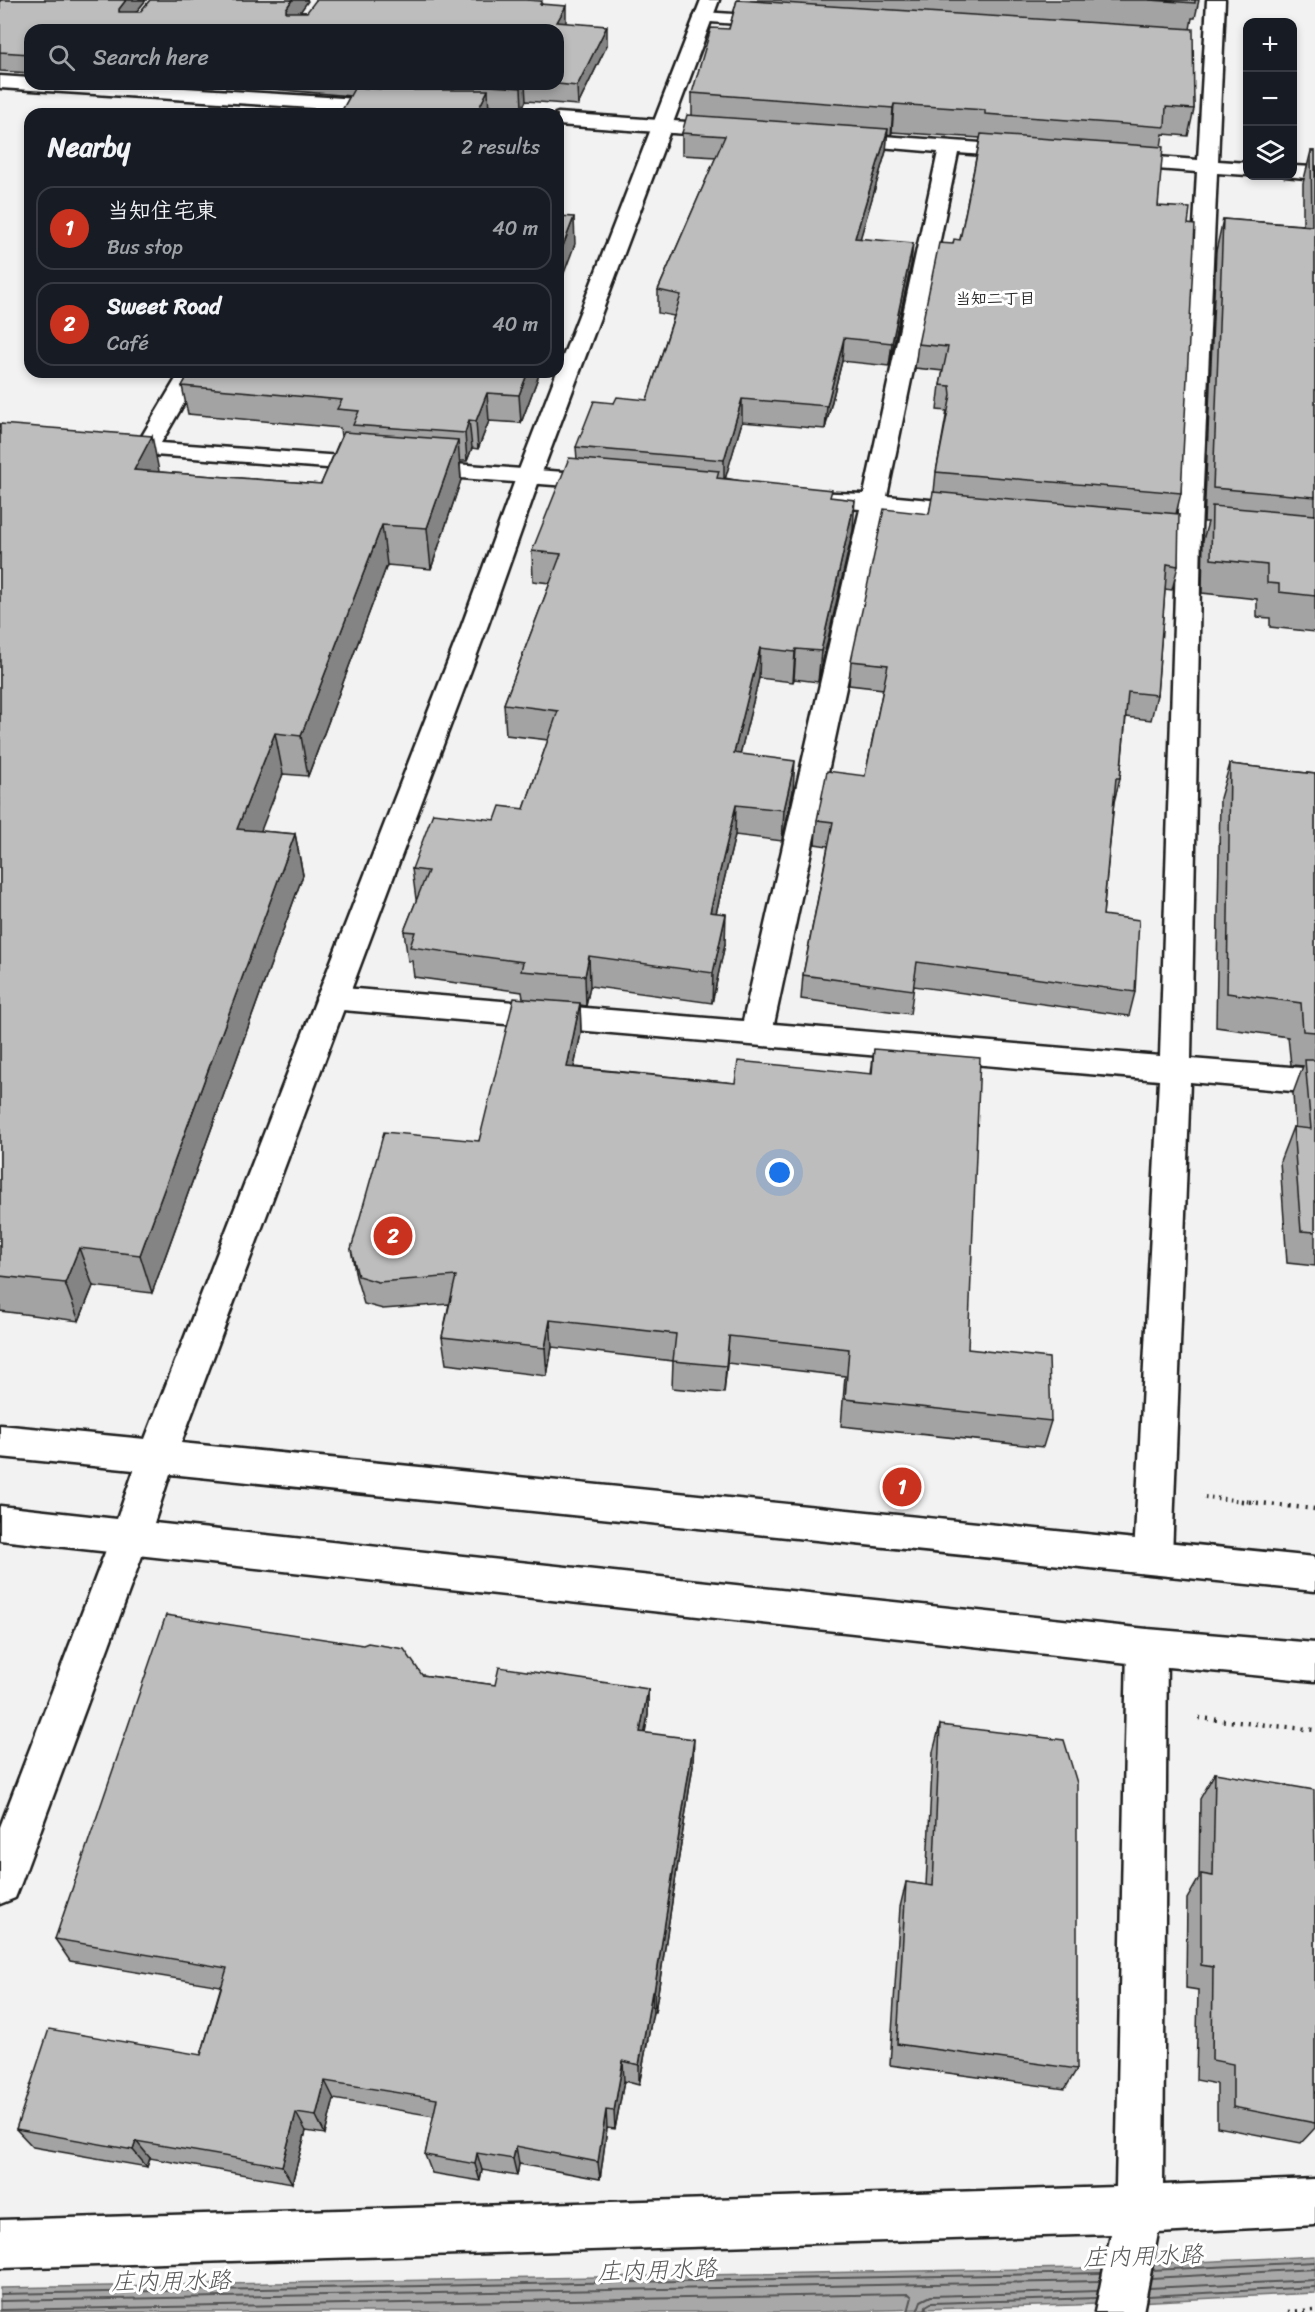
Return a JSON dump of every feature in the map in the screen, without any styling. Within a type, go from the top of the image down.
[{"type":"street","points":[[1153,1556],[1175,1069],[1188,531],[1207,166],[1202,48],[1216,0]]},
{"type":"street","points":[[0,1883],[130,1537],[157,1457],[475,626],[529,475],[707,9],[798,23]]},
{"type":"street","points":[[0,82],[24,84]]},
{"type":"street","points":[[221,90],[254,91],[338,108]]},
{"type":"street","points":[[564,119],[753,132]]},
{"type":"street","points":[[822,137],[1043,154]]},
{"type":"street","points":[[756,1034],[874,502],[949,147]]},
{"type":"street","points":[[1101,158],[1243,169]]},
{"type":"street","points":[[1297,172],[1315,173]]},
{"type":"street","points":[[146,449],[187,378]]},
{"type":"street","points":[[82,444],[529,475],[633,485]]},
{"type":"street","points":[[783,498],[874,502],[991,512]]},
{"type":"street","points":[[331,998],[1315,1081]]},
{"type":"street","points":[[0,1441],[1315,1574]]},
{"type":"street","points":[[0,1523],[1147,1647],[1315,1662]]},
{"type":"street","points":[[1119,2312],[1135,2232],[1147,1647]]},
{"type":"street","points":[[0,2244],[1135,2232],[1315,2202]]},
{"type":"path","points":[[1155,1491],[1315,1509]]},
{"type":"path","points":[[1147,1713],[1315,1730]]},
{"type":"path","points":[[1288,2312],[1315,2310]]},
{"type":"water","points":[[1315,2256],[1315,2293],[1076,2305],[813,2312],[0,2312],[0,2288],[1080,2268]]},
{"type":"building","points":[[0,0],[126,0],[119,12],[140,12],[150,0],[292,0],[286,12],[307,12],[316,0],[525,0],[566,6],[557,22],[607,26],[577,86],[564,85],[564,24],[24,24],[24,54],[0,52]]},
{"type":"building","points":[[737,0],[1193,29],[1194,109],[1166,107],[1165,127],[985,114],[985,110],[894,104],[893,108],[692,93],[711,28],[729,29]]},
{"type":"building","points":[[1149,0],[1195,0],[1195,3]]},
{"type":"building","points":[[353,90],[488,90],[479,108],[343,108]]},
{"type":"building","points":[[687,115],[888,129],[855,238],[913,243],[892,343],[844,338],[827,406],[742,399],[724,460],[576,447],[594,401],[614,403],[617,397],[647,400],[681,295],[658,290],[725,136],[682,133]]},
{"type":"building","points":[[981,134],[1163,147],[1158,206],[1190,208],[1188,224],[1195,225],[1181,493],[936,472],[951,395],[950,386],[940,385],[948,347],[918,344],[939,243],[953,244],[954,239],[960,240]]},
{"type":"building","points":[[1311,151],[1315,151],[1315,497],[1213,488],[1223,219],[1312,226]]},
{"type":"building","points":[[564,216],[574,217],[564,243]]},
{"type":"building","points":[[187,378],[526,378],[519,395],[487,393],[476,421],[469,420],[465,433],[353,425],[359,411],[337,409],[342,400],[182,386]]},
{"type":"building","points":[[0,424],[152,436],[134,470],[321,484],[344,432],[458,440],[427,528],[382,525],[301,736],[275,733],[237,829],[295,834],[140,1255],[79,1248],[65,1283],[0,1276]]},
{"type":"building","points":[[569,458],[719,471],[717,478],[832,490],[830,497],[855,500],[821,651],[796,649],[795,652],[760,648],[734,753],[795,761],[784,810],[736,805],[710,912],[726,914],[713,973],[589,956],[585,976],[521,971],[523,962],[410,947],[415,932],[404,931],[428,871],[412,869],[433,813],[495,820],[500,806],[524,809],[558,711],[504,704],[561,554],[532,551]]},
{"type":"building","points":[[933,492],[1179,514],[1178,566],[1167,564],[1157,695],[1128,692],[1120,778],[1116,778],[1103,915],[1139,920],[1135,992],[917,962],[913,990],[803,975],[833,822],[817,820],[827,771],[865,776],[888,665],[851,661],[884,509],[929,514]]},
{"type":"building","points":[[1212,506],[1315,515],[1315,596],[1279,592],[1279,584],[1267,583],[1267,565],[1211,559]]},
{"type":"building","points":[[1230,764],[1315,774],[1315,1032],[1303,1031],[1301,1003],[1227,993]]},
{"type":"building","points":[[514,998],[580,1003],[567,1067],[735,1083],[738,1061],[872,1074],[874,1049],[980,1058],[968,1349],[1049,1358],[1051,1421],[845,1399],[849,1349],[729,1336],[726,1366],[673,1361],[676,1334],[550,1320],[545,1348],[442,1337],[456,1276],[378,1282],[358,1276],[351,1249],[384,1132],[479,1141]]},
{"type":"building","points":[[1305,1060],[1315,1060],[1315,1232],[1301,1231],[1293,1127],[1311,1129]]},
{"type":"building","points":[[166,1615],[363,1645],[368,1643],[404,1649],[422,1675],[495,1685],[499,1667],[648,1689],[640,1732],[694,1739],[654,1992],[652,1992],[639,2065],[623,2061],[614,2111],[606,2110],[598,2162],[516,2146],[513,2159],[477,2153],[475,2164],[425,2155],[437,2099],[325,2081],[316,2116],[296,2113],[282,2166],[136,2141],[133,2150],[16,2129],[49,2029],[201,2055],[227,1968],[55,1939]]},
{"type":"building","points":[[940,1725],[1064,1740],[1077,1783],[1077,2069],[897,2044],[906,1882],[933,1886]]},
{"type":"building","points":[[1215,1773],[1314,1790],[1315,2123],[1233,2107],[1233,2064],[1212,2060],[1213,1967],[1201,1965],[1201,1874],[1213,1876]]},
{"type":"place","name":"Sweet Road","points":[[393,1236]]},
{"type":"place","name":"当知住宅東","points":[[902,1487]]},
{"type":"district","name":"当知二丁目","points":[[995,298]]},
{"type":"water label","name":"庄内用水路","points":[[1143,2256]]},
{"type":"water label","name":"庄内用水路","points":[[657,2270]]},
{"type":"water label","name":"庄内用水路","points":[[171,2281]]}]
